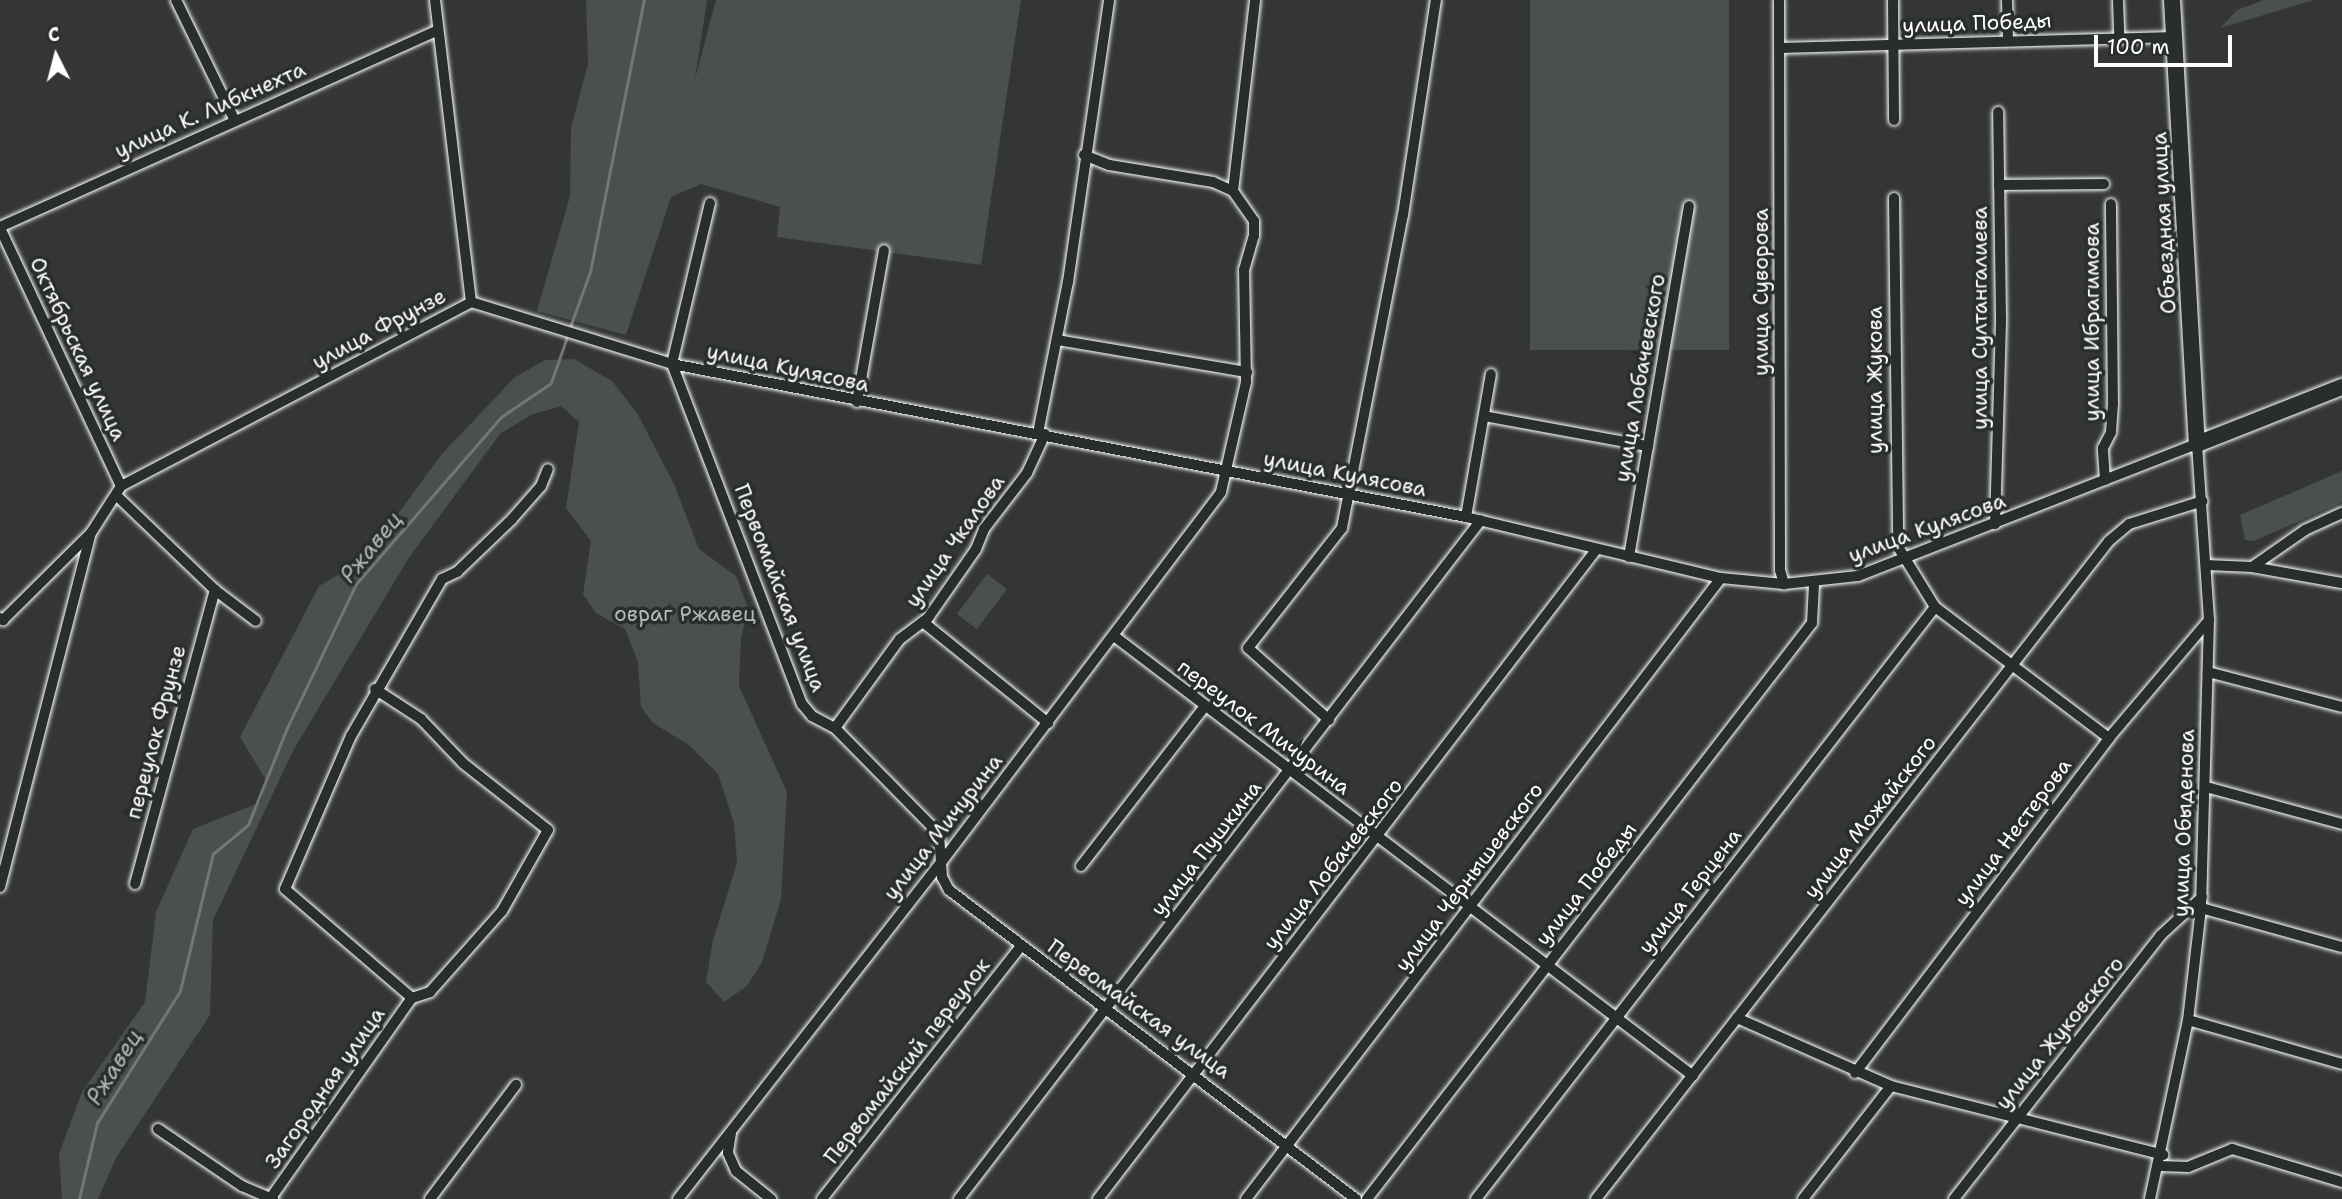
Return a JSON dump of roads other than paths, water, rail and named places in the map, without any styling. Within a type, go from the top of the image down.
[{"type":"street","points":[[176,0],[234,119]]},
{"type":"street","name":"улица Фрунзе","points":[[1,619],[91,533],[119,491],[471,302],[435,0]]},
{"type":"street","name":"улица Чкалова","points":[[835,728],[900,639],[923,622],[976,549],[984,529],[1027,473],[1041,433],[1109,0]]},
{"type":"street","points":[[1084,155],[1150,173],[1213,181],[1233,191],[1255,0]]},
{"type":"street","points":[[1329,720],[1248,648],[1342,528],[1351,494],[1403,215],[1436,0]]},
{"type":"street","name":"улица Суворова","points":[[1779,0],[1780,570],[1784,584]]},
{"type":"street","points":[[1893,0],[1894,120]]},
{"type":"street","points":[[2007,0],[2008,41]]},
{"type":"street","points":[[2118,0],[2119,37]]},
{"type":"street","name":"Объездная улица","points":[[2172,0],[2197,444]]},
{"type":"street","name":"улица К. Либкнехта","points":[[0,228],[234,119],[437,31]]},
{"type":"street","name":"улица Победы","points":[[1780,48],[2175,37]]},
{"type":"street","name":"улица Султангалиева","points":[[1995,524],[2000,383],[1998,112]]},
{"type":"street","points":[[1999,185],[2104,184]]},
{"type":"street","name":"улица Мичурина","points":[[678,1199],[943,860],[1221,492],[1247,372],[1244,270],[1254,221],[1233,191]]},
{"type":"street","name":"улица Жукова","points":[[1894,198],[1895,535],[1935,607]]},
{"type":"street","points":[[672,364],[710,203]]},
{"type":"street","name":"улица Ибрагимова","points":[[2105,481],[2103,448],[2111,432],[2113,404],[2111,204]]},
{"type":"street","name":"улица Лобачевского","points":[[1629,557],[1689,206]]},
{"type":"street","name":"Октябрьская улица","points":[[0,228],[119,491]]},
{"type":"street","points":[[857,402],[884,250]]},
{"type":"street","name":"улица Кулясова","points":[[471,302],[672,364],[857,402],[1041,433],[1227,472],[1481,520],[1596,550],[1721,578],[1784,584],[1814,584],[1858,576],[2197,444]]},
{"type":"street","points":[[1057,340],[1247,372]]},
{"type":"street","name":"Первомайская улица","points":[[672,364],[802,704],[812,716],[835,728],[939,834],[943,860],[942,877],[949,890],[1195,1073],[1356,1199]]},
{"type":"street","points":[[1466,517],[1491,374]]},
{"type":"street","points":[[2197,444],[2342,387]]},
{"type":"street","points":[[1484,416],[1648,446]]},
{"type":"street","name":"улица Обыденова","points":[[2150,1199],[2161,1161],[2188,1020],[2202,903],[2209,620],[2203,501],[2197,444]]},
{"type":"street","points":[[375,689],[442,579],[464,566],[512,519],[541,486],[548,469]]},
{"type":"street","points":[[119,491],[215,590],[256,621]]},
{"type":"street","name":"улица Можайского","points":[[1596,1199],[2109,541],[2129,524],[2203,501]]},
{"type":"street","points":[[2252,567],[2305,530],[2342,513]]},
{"type":"street","name":"улица Пушкина","points":[[959,1199],[1481,520]]},
{"type":"street","name":"улица Фрунзе","points":[[0,887],[91,533]]},
{"type":"street","name":"улица Лобачевского","points":[[1098,1199],[1378,838],[1596,550]]},
{"type":"street","points":[[2206,565],[2252,567],[2342,583]]},
{"type":"street","name":"улица Чернышевского","points":[[1246,1199],[1721,578]]},
{"type":"street","name":"улица Победы","points":[[1367,1199],[1812,623],[1814,584]]},
{"type":"street","name":"переулок Фрунзе","points":[[135,884],[215,590]]},
{"type":"street","points":[[1935,607],[2109,738]]},
{"type":"street","name":"улица Герцена","points":[[1476,1199],[1935,607]]},
{"type":"street","name":"улица Нестерова","points":[[1855,1073],[2109,738],[2209,620]]},
{"type":"street","points":[[923,622],[1048,723]]},
{"type":"street","name":"переулок Мичурина","points":[[1114,636],[1546,967],[1693,1076]]},
{"type":"street","points":[[2208,672],[2342,707]]},
{"type":"street","name":"Загородная улица","points":[[271,1198],[412,998],[430,992],[502,911],[548,830],[463,763],[421,719],[375,689],[285,889],[412,998]]},
{"type":"street","points":[[1081,866],[1205,706]]},
{"type":"street","points":[[2206,787],[2342,824]]},
{"type":"street","points":[[2202,903],[2342,947]]},
{"type":"street","name":"улица Жуковского","points":[[1954,1199],[2161,935],[2202,903]]},
{"type":"street","name":"Первомайский переулок","points":[[822,1199],[1021,946]]},
{"type":"street","points":[[1737,1018],[1855,1073],[1891,1086],[2161,1161],[2188,1167],[2232,1149],[2342,1182]]},
{"type":"street","points":[[2188,1020],[2342,1064]]},
{"type":"street","points":[[430,1199],[516,1085]]},
{"type":"street","points":[[1803,1199],[1891,1086]]},
{"type":"street","points":[[158,1129],[242,1186],[271,1198]]},
{"type":"street","points":[[732,1130],[731,1162],[771,1199]]},
{"type":"waterway","name":"Ржавец","points":[[569,330],[590,272],[644,0]]},
{"type":"waterway","name":"Ржавец","points":[[79,1199],[97,1123],[180,991],[213,854],[248,825],[287,728],[356,584],[501,417],[551,383],[567,337]]},
{"type":"park label","name":"овраг Ржавец","points":[[685,614]]}]
